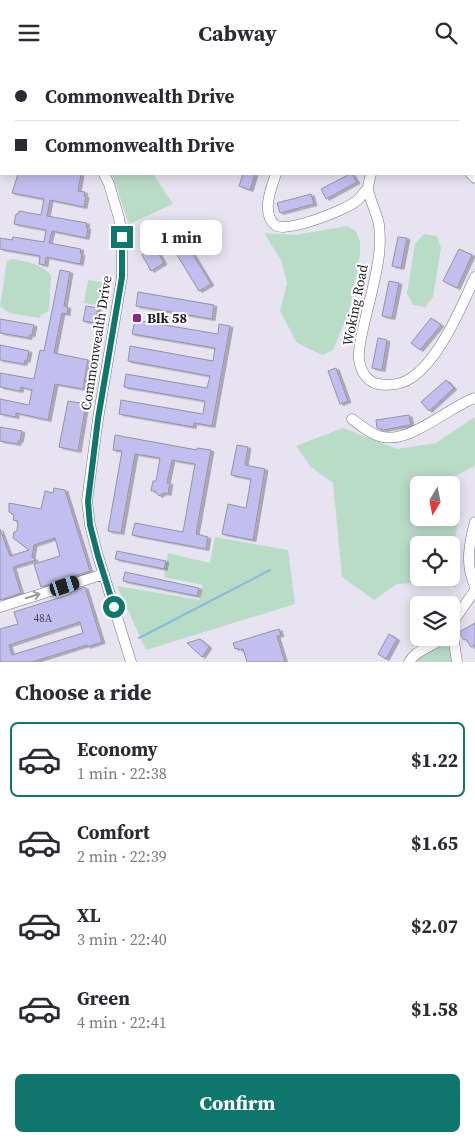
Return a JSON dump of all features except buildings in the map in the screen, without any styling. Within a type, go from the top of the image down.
[{"type":"street","name":"Commonwealth Drive","points":[[104,175],[116,210],[122,237],[122,277],[98,419],[88,501],[90,525],[131,662]]},
{"type":"street","points":[[276,175],[268,202],[268,213],[274,225],[285,228],[301,224],[354,203],[368,188],[371,175]]},
{"type":"street","points":[[368,188],[375,208]]},
{"type":"street","points":[[354,203],[375,208]]},
{"type":"street","name":"Woking Road","points":[[375,208],[379,227],[379,254],[359,359],[362,372],[367,379],[374,383],[398,384],[411,378],[424,366],[472,290],[475,277]]},
{"type":"street","points":[[352,419],[377,436],[391,439],[416,430],[475,399]]},
{"type":"street","points":[[475,522],[468,565],[475,586]]},
{"type":"street","points":[[0,607],[104,574]]},
{"type":"street","points":[[460,612],[475,591]]},
{"type":"street","points":[[409,662],[415,654],[432,646]]},
{"type":"street","points":[[455,646],[457,662]]},
{"type":"green space","points":[[112,175],[154,175],[173,204],[129,224]]},
{"type":"green space","points":[[346,226],[356,231],[360,242],[360,255],[349,311],[333,350],[322,355],[297,343],[280,311],[287,283],[281,260],[264,233],[296,235]]},
{"type":"green space","points":[[424,234],[437,236],[441,248],[433,297],[425,307],[413,305],[407,293],[415,244]]},
{"type":"green space","points":[[13,259],[39,266],[51,275],[49,311],[39,318],[9,313],[0,306],[7,261]]},
{"type":"green space","points":[[88,280],[105,283],[101,306],[84,303]]},
{"type":"green space","points":[[475,417],[475,464],[473,467],[455,476],[410,476],[410,526],[458,526],[456,536],[410,536],[410,583],[397,584],[374,600],[342,577],[333,483],[311,467],[296,446],[343,428],[397,449],[436,443]]},
{"type":"green space","points":[[215,537],[288,550],[295,604],[146,650],[117,586],[200,600],[203,585],[164,577],[168,553],[210,563]]},
{"type":"green space","points":[[451,646],[452,662],[409,662],[419,656],[438,647]]},
{"type":"waterway","points":[[139,638],[270,570]]},
{"type":"place","name":"Blk 58","points":[[137,318]]},
{"type":"route","points":[[114,607],[90,525],[88,501],[98,419],[122,277],[122,237]]}]
